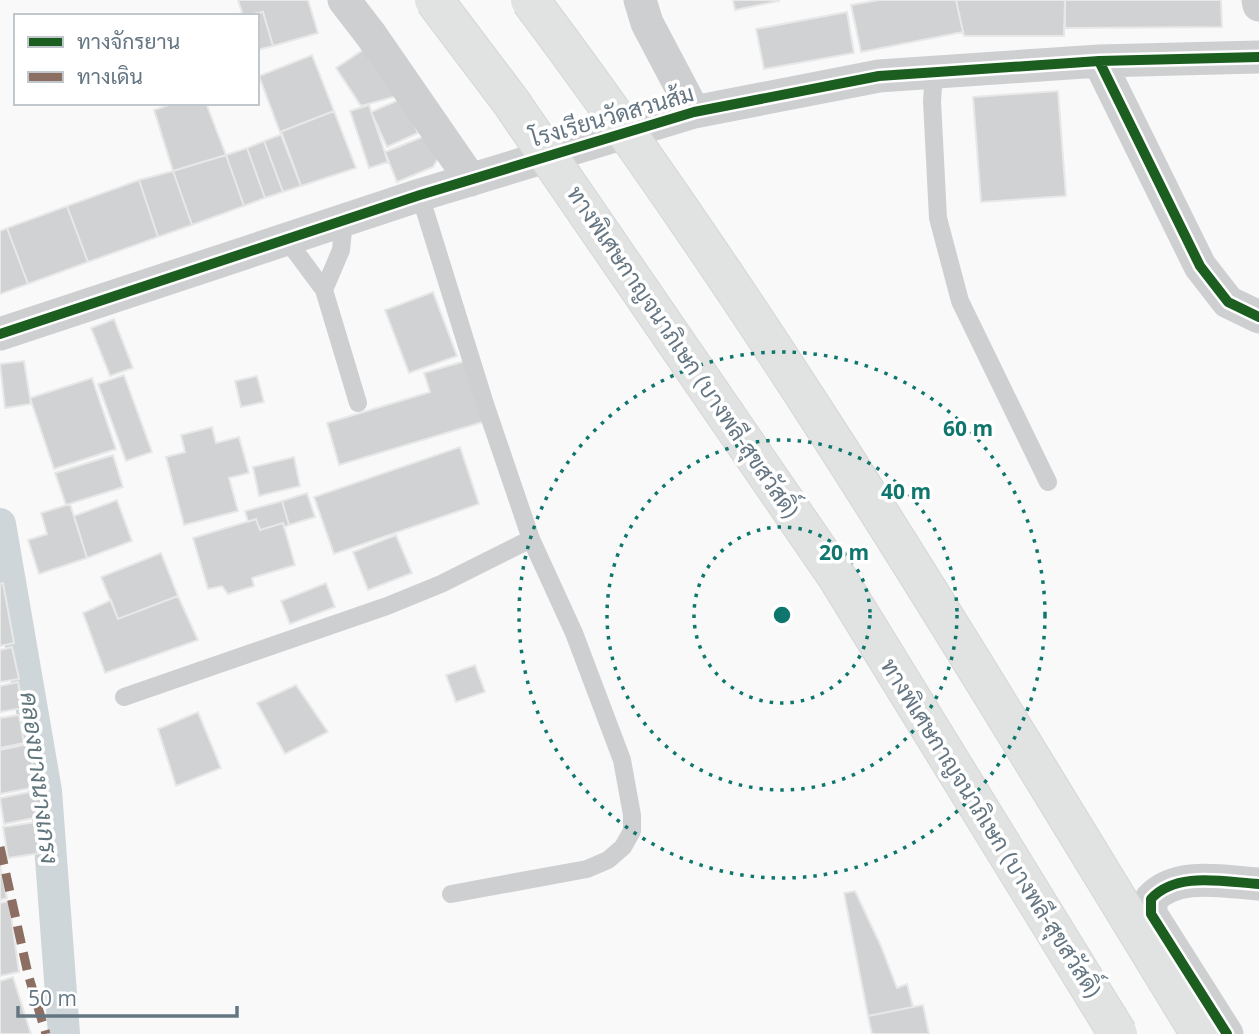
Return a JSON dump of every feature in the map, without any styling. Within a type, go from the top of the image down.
[{"type":"highway","name":"ทางพิเศษกาญจนาภิเษก (บางพลี-สุขสวัสดิ์)","points":[[434,0],[511,102],[837,577],[1118,1034]]},
{"type":"highway","points":[[530,0],[577,62],[733,285],[896,540],[1200,1034]]},
{"type":"street","points":[[344,0],[471,180]]},
{"type":"street","points":[[640,0],[647,23],[694,112]]},
{"type":"street","points":[[1258,0],[1259,5]]},
{"type":"street","name":"โรงเรียนวัดสวนส้ม","points":[[0,334],[420,195],[694,112],[879,76],[1099,61],[1259,57]]},
{"type":"street","points":[[1099,61],[1200,266],[1228,302],[1259,317]]},
{"type":"street","points":[[1227,1034],[1151,914],[1151,900],[1158,891],[1171,884],[1199,880],[1259,884]]},
{"type":"lane","points":[[934,72],[932,101],[938,218],[960,301],[1048,482]]},
{"type":"lane","points":[[420,195],[485,404],[531,539],[574,633],[622,760],[632,815],[632,831],[623,847],[608,860],[587,869],[451,894]]},
{"type":"lane","points":[[324,290],[341,250],[344,220]]},
{"type":"lane","points":[[287,240],[324,290],[358,403]]},
{"type":"lane","points":[[124,697],[387,606],[441,584],[531,539]]},
{"type":"building","points":[[238,0],[308,0],[318,33],[273,46],[263,12],[242,14]]},
{"type":"building","points":[[733,0],[779,0],[779,1],[735,10]]},
{"type":"building","points":[[879,0],[956,0],[963,32],[861,52],[851,5]]},
{"type":"building","points":[[956,0],[1065,0],[1064,36],[964,36]]},
{"type":"building","points":[[1065,0],[1221,0],[1222,27],[1065,28]]},
{"type":"building","points":[[263,12],[273,46],[259,50],[259,14],[256,14]]},
{"type":"building","points":[[847,12],[854,53],[764,69],[756,29]]},
{"type":"building","points":[[366,48],[397,96],[361,106],[336,68]]},
{"type":"building","points":[[312,55],[334,111],[280,132],[259,76]]},
{"type":"building","points":[[1058,91],[1066,196],[981,202],[973,97]]},
{"type":"building","points":[[403,98],[418,133],[387,147],[371,112]]},
{"type":"building","points":[[168,105],[207,105],[226,155],[173,171],[154,110]]},
{"type":"building","points":[[369,105],[388,162],[369,168],[350,111]]},
{"type":"building","points":[[334,111],[356,168],[301,186],[280,132]]},
{"type":"building","points":[[432,133],[441,154],[433,167],[397,182],[385,152]]},
{"type":"building","points":[[282,134],[301,186],[283,192],[264,141]]},
{"type":"building","points":[[264,141],[283,192],[265,198],[247,148]]},
{"type":"building","points":[[247,148],[265,198],[244,206],[226,155]]},
{"type":"building","points":[[226,155],[244,206],[192,225],[173,171]]},
{"type":"building","points":[[173,171],[192,225],[158,237],[139,180]]},
{"type":"building","points":[[139,180],[158,237],[88,262],[67,206]]},
{"type":"building","points":[[67,206],[88,262],[28,284],[7,228]]},
{"type":"building","points":[[7,228],[28,284],[0,294],[0,231]]},
{"type":"building","points":[[433,292],[457,356],[409,373],[385,310]]},
{"type":"building","points":[[114,319],[133,368],[110,376],[91,328]]},
{"type":"building","points":[[24,361],[31,404],[5,408],[0,364]]},
{"type":"building","points":[[465,361],[483,422],[339,465],[327,423],[430,392],[424,373]]},
{"type":"building","points":[[124,375],[152,452],[126,461],[98,384]]},
{"type":"building","points":[[257,376],[264,402],[241,407],[235,381]]},
{"type":"building","points":[[92,378],[116,449],[54,469],[30,398]]},
{"type":"building","points":[[212,427],[216,443],[239,437],[249,473],[229,478],[238,511],[184,525],[166,457],[185,452],[181,435]]},
{"type":"building","points":[[460,447],[479,504],[334,554],[314,497]]},
{"type":"building","points":[[113,455],[123,487],[66,505],[55,473]]},
{"type":"building","points":[[294,457],[300,486],[259,496],[253,467]]},
{"type":"building","points":[[307,493],[315,517],[289,525],[282,501]]},
{"type":"building","points":[[117,500],[132,541],[87,558],[74,516]]},
{"type":"building","points":[[282,501],[289,525],[284,527],[283,523],[260,530],[256,519],[248,522],[245,511]]},
{"type":"building","points":[[70,504],[87,558],[39,574],[28,540],[47,534],[41,513]]},
{"type":"building","points":[[256,519],[260,530],[283,523],[295,565],[252,578],[254,586],[228,594],[222,586],[208,589],[193,538]]},
{"type":"building","points":[[396,535],[412,573],[368,590],[353,552]]},
{"type":"building","points":[[161,553],[178,596],[118,619],[101,577]]},
{"type":"building","points":[[3,583],[14,643],[0,646],[0,584]]},
{"type":"building","points":[[326,583],[335,607],[290,624],[281,601]]},
{"type":"building","points":[[178,596],[198,640],[105,673],[83,613],[111,600],[118,619]]},
{"type":"building","points":[[12,647],[19,679],[0,682],[0,650]]},
{"type":"building","points":[[475,665],[485,692],[456,702],[446,675]]},
{"type":"building","points":[[18,682],[23,708],[0,712],[0,686]]},
{"type":"building","points":[[296,685],[328,732],[285,754],[257,703]]},
{"type":"building","points":[[198,712],[221,768],[176,786],[158,729]]},
{"type":"building","points":[[19,715],[24,743],[0,748],[0,718]]},
{"type":"building","points":[[28,744],[35,776],[29,777],[31,788],[0,794],[0,750]]},
{"type":"building","points":[[39,790],[44,816],[4,824],[0,798]]},
{"type":"building","points":[[43,821],[48,852],[8,858],[3,827]]},
{"type":"building","points":[[0,866],[7,898],[0,900]]},
{"type":"building","points":[[855,891],[897,988],[907,984],[913,1007],[868,1016],[844,893]]},
{"type":"building","points":[[9,901],[19,972],[0,976],[0,903]]},
{"type":"building","points":[[13,977],[31,1034],[0,1034],[0,981]]},
{"type":"building","points":[[923,1005],[929,1034],[872,1034],[868,1016]]},
{"type":"waterway","name":"คลองบางนางเกรง","points":[[0,524],[46,791],[64,1034]]},
{"type":"marked path","points":[[0,847],[28,974],[46,1034]]},
{"type":"cycle path","points":[[0,334],[420,195],[694,112],[879,76],[1099,61],[1259,57]]},
{"type":"cycle path","points":[[1099,61],[1200,266],[1228,302],[1259,317]]},
{"type":"cycle path","points":[[1227,1034],[1151,914],[1151,899],[1161,890],[1187,881],[1216,880],[1259,884]]}]
